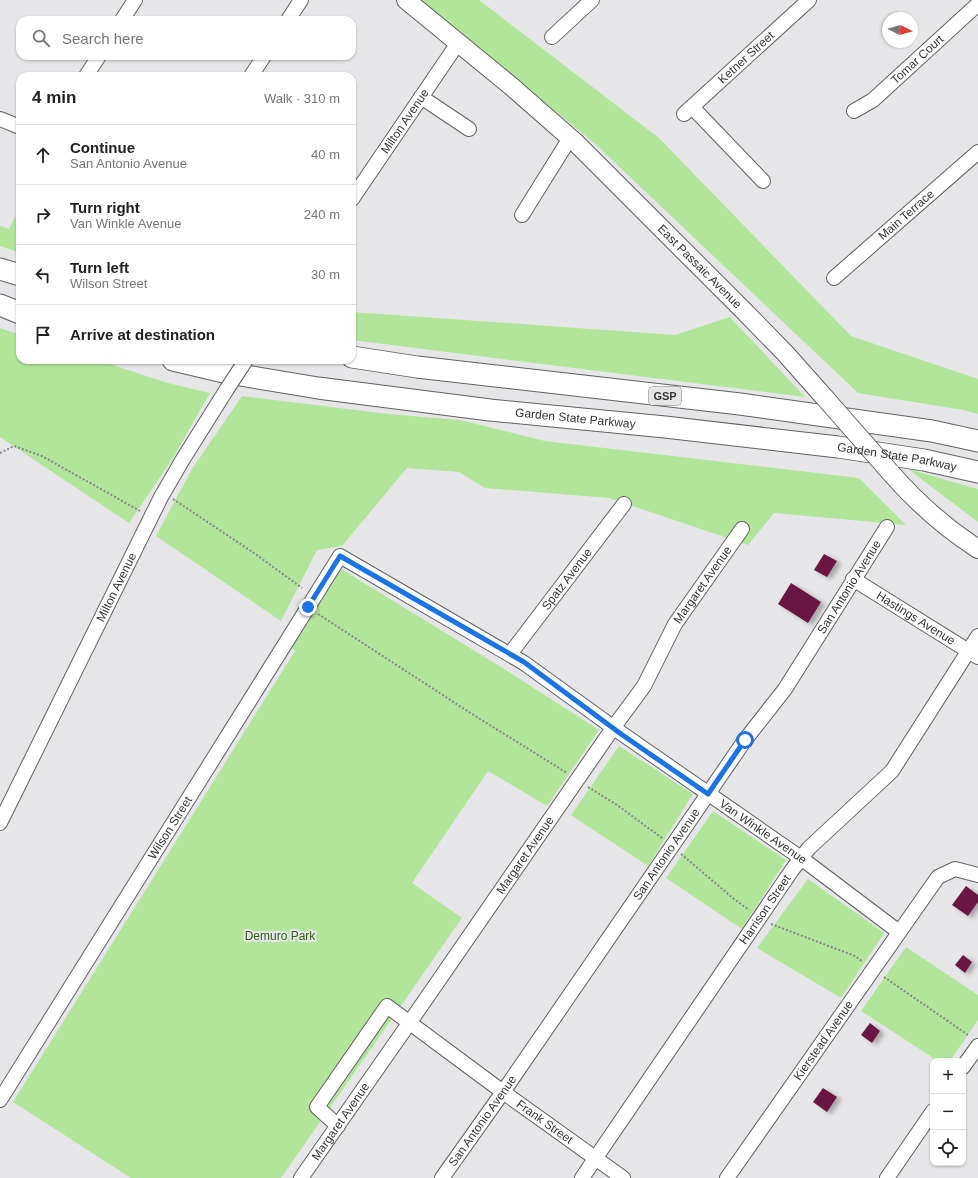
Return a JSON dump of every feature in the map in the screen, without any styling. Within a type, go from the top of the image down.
[{"type":"highway","points":[[0,269],[16,274]]},
{"type":"highway","points":[[0,305],[16,311]]},
{"type":"highway","name":"GSP","points":[[356,358],[417,368],[740,404],[932,431],[978,441]]},
{"type":"highway","name":"Garden State Parkway","points":[[190,364],[228,373],[318,388],[490,410],[665,427],[838,447],[924,460],[978,472]]},
{"type":"main road","name":"East Passaic Avenue","points":[[406,0],[511,86],[570,138],[785,352],[913,498],[937,520],[978,549]]},
{"type":"street","points":[[125,16],[135,0]]},
{"type":"street","points":[[291,16],[301,0]]},
{"type":"street","points":[[552,37],[592,0]]},
{"type":"street","name":"Ketner Street","points":[[763,181],[688,111],[809,0]]},
{"type":"street","name":"Tomar Court","points":[[854,111],[873,100],[978,4]]},
{"type":"street","name":"Milton Avenue","points":[[356,194],[458,42]]},
{"type":"street","points":[[89,72],[96,60]]},
{"type":"street","points":[[254,72],[261,60]]},
{"type":"street","points":[[421,97],[469,129]]},
{"type":"street","points":[[0,119],[16,125]]},
{"type":"street","points":[[522,215],[570,138]]},
{"type":"street","name":"Main Terrace","points":[[834,278],[978,152]]},
{"type":"street","name":"Milton Avenue","points":[[0,823],[161,497],[183,459],[243,364]]},
{"type":"street","name":"Spatz Avenue","points":[[510,654],[624,504]]},
{"type":"street","name":"San Antonio Avenue","points":[[442,1178],[503,1092],[745,740],[786,689],[887,527]]},
{"type":"street","name":"Margaret Avenue","points":[[301,1178],[613,728],[644,686],[675,624],[742,529]]},
{"type":"street","name":"Van Winkle Avenue","points":[[340,556],[524,662],[613,728],[801,858],[899,932]]},
{"type":"street","name":"Wilson Street","points":[[0,1100],[340,556]]},
{"type":"street","name":"Hastings Avenue","points":[[854,579],[973,654]]},
{"type":"street","name":"Harrison Street","points":[[582,1178],[801,858],[809,848],[892,771],[973,654],[978,636]]},
{"type":"street","name":"Kierstead Avenue","points":[[727,1178],[938,877],[955,868],[978,876]]},
{"type":"street","name":"Frank Street","points":[[338,1126],[317,1107],[387,1006],[623,1178]]},
{"type":"street","points":[[966,1063],[978,1046]]},
{"type":"street","points":[[887,1178],[930,1115]]},
{"type":"path","points":[[0,453],[14,446],[42,456],[143,513]]},
{"type":"path","points":[[172,498],[254,553],[302,588]]},
{"type":"path","points":[[308,607],[330,623],[569,775]]},
{"type":"path","points":[[586,785],[617,805],[662,839]]},
{"type":"path","points":[[680,854],[753,913]]},
{"type":"path","points":[[769,924],[855,956],[865,963]]},
{"type":"path","points":[[884,977],[968,1035]]},
{"type":"green space","points":[[420,0],[479,0],[659,138],[851,336],[978,379],[978,414],[963,410],[858,393],[593,142]]},
{"type":"green space","points":[[16,215],[16,252],[0,246],[0,226],[9,229]]},
{"type":"green space","points":[[356,312],[675,335],[730,317],[805,397],[356,341]]},
{"type":"green space","points":[[0,328],[16,334],[16,364],[109,364],[168,383],[210,393],[171,461],[129,523],[0,437]]},
{"type":"green space","points":[[242,396],[388,414],[460,420],[545,441],[859,478],[906,525],[774,513],[748,545],[609,498],[485,488],[459,472],[407,468],[342,546],[317,550],[281,621],[156,536],[192,469]]},
{"type":"green space","points":[[908,469],[978,489],[978,522]]},
{"type":"green space","name":"Demuro Park","points":[[338,567],[501,667],[599,730],[547,806],[488,771],[412,883],[462,918],[281,1178],[131,1178],[13,1102],[295,651],[289,646]]},
{"type":"green space","points":[[619,746],[693,794],[648,866],[571,815]]},
{"type":"green space","points":[[713,811],[786,860],[742,929],[666,878]]},
{"type":"green space","points":[[808,879],[884,933],[841,998],[757,948]]},
{"type":"green space","points":[[906,947],[978,995],[978,1020],[952,1058],[933,1058],[861,1011]]},
{"type":"building","points":[[824,554],[837,561],[827,577],[814,570]]},
{"type":"building","points":[[791,583],[821,602],[808,623],[778,604]]},
{"type":"building","points":[[966,886],[978,895],[978,902],[968,916],[952,905]]},
{"type":"building","points":[[963,955],[972,962],[965,973],[955,965]]},
{"type":"building","points":[[870,1023],[880,1031],[872,1043],[861,1035]]},
{"type":"building","points":[[823,1088],[837,1097],[827,1112],[813,1102]]},
{"type":"route","points":[[308,607],[340,556],[524,662],[621,734],[708,794],[745,740]]}]
